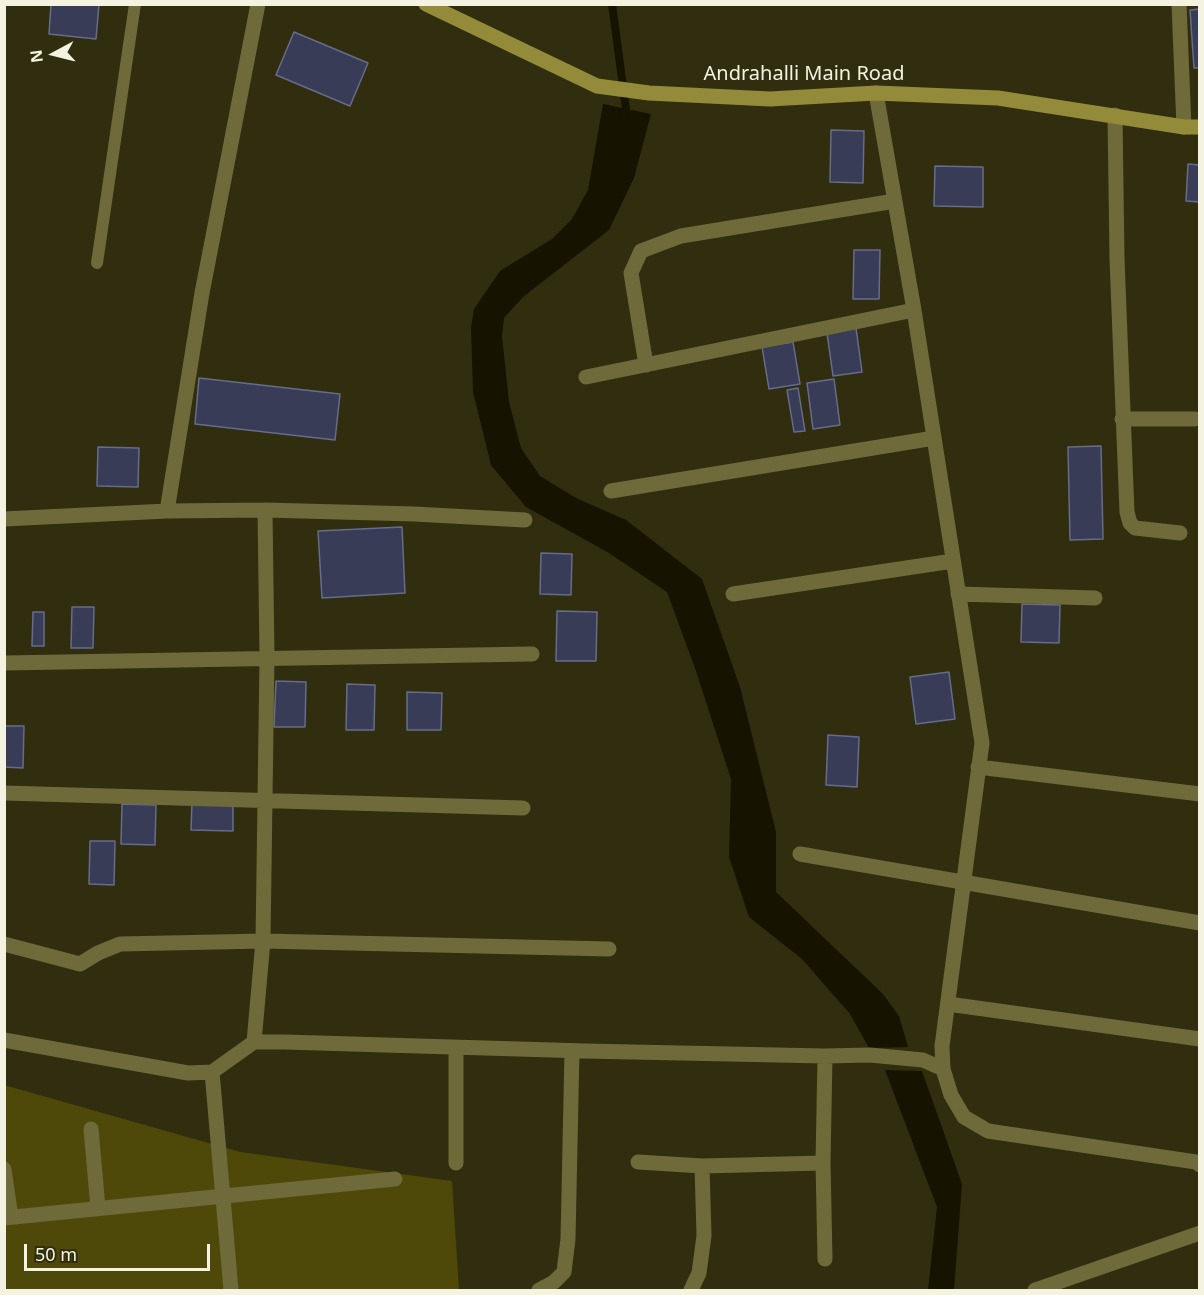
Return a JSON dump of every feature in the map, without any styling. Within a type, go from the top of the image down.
[{"type":"main road","name":"Andrahalli Main Road","points":[[426,4],[597,86],[649,93],[770,99],[876,93],[998,98],[1192,127]]},
{"type":"street","points":[[167,511],[202,293],[258,4]]},
{"type":"street","points":[[1179,4],[1192,127]]},
{"type":"street","points":[[876,93],[914,310],[981,743],[942,1046],[943,1069],[951,1095],[964,1117],[988,1131],[1196,1162],[1200,1165]]},
{"type":"street","points":[[1115,116],[1117,259],[1127,512],[1130,523],[1136,528],[1146,531],[1180,533]]},
{"type":"street","points":[[646,365],[631,273],[641,251],[681,236],[895,201]]},
{"type":"street","points":[[586,377],[914,310]]},
{"type":"street","points":[[1122,419],[1195,419]]},
{"type":"street","points":[[611,491],[934,438]]},
{"type":"street","points":[[254,1042],[263,941],[267,657],[265,510]]},
{"type":"street","points":[[4,519],[167,511],[265,510],[525,520]]},
{"type":"street","points":[[733,594],[953,561]]},
{"type":"street","points":[[958,594],[1095,598]]},
{"type":"street","points":[[4,663],[532,654]]},
{"type":"street","points":[[978,767],[1200,794]]},
{"type":"street","points":[[4,794],[523,808]]},
{"type":"street","points":[[800,854],[1200,923]]},
{"type":"street","points":[[4,944],[80,964],[120,944],[263,941],[609,949]]},
{"type":"street","points":[[948,1004],[1200,1039]]},
{"type":"street","points":[[4,1040],[188,1073],[212,1072],[254,1042],[572,1051],[870,1055],[923,1060],[943,1069]]},
{"type":"street","points":[[456,1048],[456,1163]]},
{"type":"street","points":[[538,1290],[554,1282],[564,1272],[568,1239],[572,1051]]},
{"type":"street","points":[[825,1056],[823,1162],[825,1259]]},
{"type":"street","points":[[212,1072],[221,1196],[231,1290]]},
{"type":"street","points":[[91,1129],[98,1208]]},
{"type":"street","points":[[638,1162],[702,1166],[823,1162]]},
{"type":"street","points":[[691,1290],[699,1273],[704,1236],[702,1166]]},
{"type":"street","points":[[4,1169],[8,1217],[395,1179]]},
{"type":"street","points":[[1035,1290],[1200,1233]]},
{"type":"lane","points":[[97,263],[135,4]]},
{"type":"shaded area","points":[[603,104],[651,114],[634,178],[609,230],[523,297],[504,318],[502,336],[509,402],[521,448],[540,476],[576,498],[626,520],[702,579],[740,687],[776,832],[776,892],[883,994],[899,1016],[908,1047],[869,1048],[850,1014],[802,959],[749,917],[729,857],[731,779],[696,671],[667,592],[609,553],[526,507],[491,465],[473,392],[471,328],[474,309],[500,271],[552,239],[572,219],[588,190]]},
{"type":"shaded area","points":[[885,1070],[922,1071],[962,1184],[954,1290],[928,1290],[937,1207]]},
{"type":"shaded area","points":[[4,1085],[240,1152],[452,1181],[459,1290],[5,1290]]},
{"type":"building","points":[[51,4],[99,4],[96,39],[49,34]]},
{"type":"building","points":[[1200,9],[1200,68],[1194,68],[1190,10]]},
{"type":"building","points":[[294,32],[368,63],[350,106],[276,75]]},
{"type":"building","points":[[831,130],[864,131],[863,183],[830,182]]},
{"type":"building","points":[[1188,164],[1200,165],[1200,202],[1186,201]]},
{"type":"building","points":[[935,166],[983,167],[983,207],[934,206]]},
{"type":"building","points":[[854,250],[880,250],[879,299],[853,299]]},
{"type":"building","points":[[856,328],[862,372],[833,376],[827,333]]},
{"type":"building","points":[[793,342],[800,384],[769,389],[762,347]]},
{"type":"building","points":[[199,378],[340,394],[335,440],[195,424]]},
{"type":"building","points":[[834,379],[840,425],[813,429],[807,383]]},
{"type":"building","points":[[798,388],[805,431],[794,432],[787,390]]},
{"type":"building","points":[[1101,446],[1103,539],[1070,540],[1068,447]]},
{"type":"building","points":[[98,447],[139,448],[138,487],[97,486]]},
{"type":"building","points":[[402,527],[405,593],[322,598],[318,531]]},
{"type":"building","points":[[541,553],[572,554],[571,595],[540,594]]},
{"type":"building","points":[[1022,604],[1060,605],[1059,643],[1021,642]]},
{"type":"building","points":[[72,607],[94,607],[93,648],[71,648]]},
{"type":"building","points":[[557,611],[597,612],[596,661],[556,661]]},
{"type":"building","points":[[33,612],[44,612],[44,646],[32,646]]},
{"type":"building","points":[[949,672],[955,719],[916,724],[910,677]]},
{"type":"building","points":[[276,681],[306,682],[305,727],[274,727]]},
{"type":"building","points":[[347,684],[375,685],[374,730],[346,730]]},
{"type":"building","points":[[407,692],[442,693],[441,730],[407,730]]},
{"type":"building","points":[[4,726],[24,726],[23,768],[4,767]]},
{"type":"building","points":[[828,735],[859,737],[857,787],[826,785]]},
{"type":"building","points":[[192,802],[233,803],[233,831],[191,830]]},
{"type":"building","points":[[122,804],[156,805],[155,845],[121,844]]},
{"type":"building","points":[[90,841],[115,841],[114,885],[89,884]]},
{"type":"waterway","points":[[612,4],[626,109],[624,118]]}]
